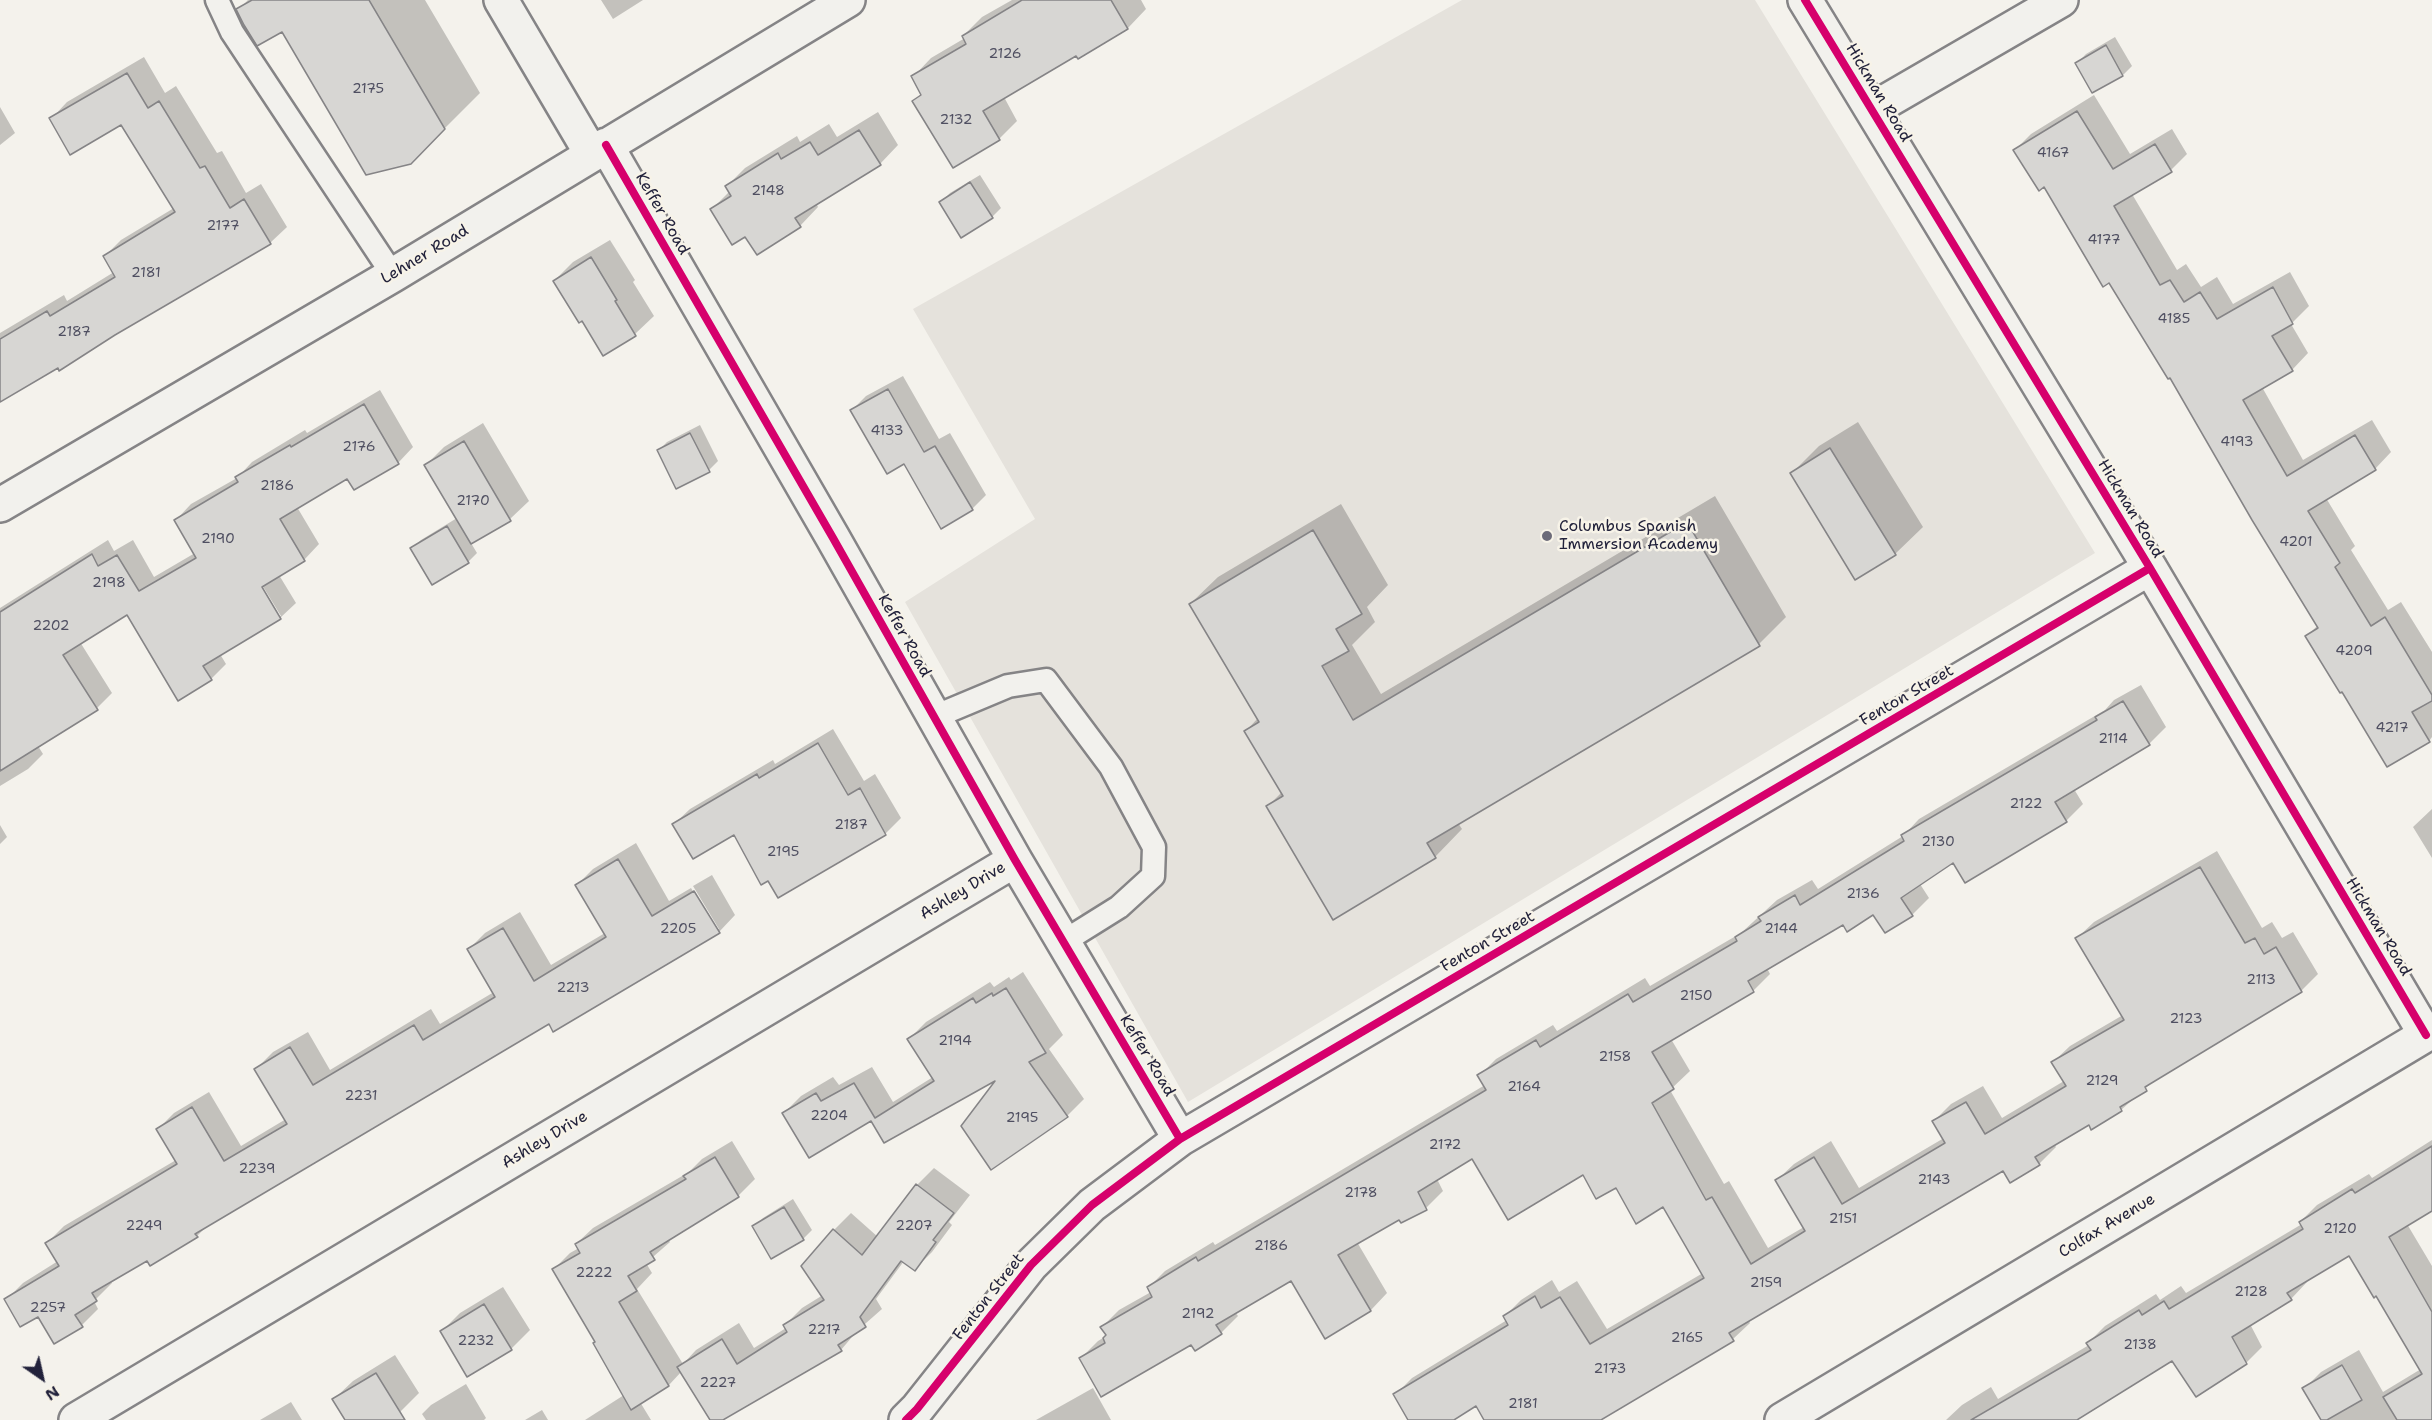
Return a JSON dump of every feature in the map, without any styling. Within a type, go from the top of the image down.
[{"type":"street","name":"Keffer Road","points":[[501,0],[598,149],[1180,1139]]},
{"type":"street","name":"Lehner Road","points":[[0,505],[393,275],[848,0]]},
{"type":"street","name":"Hickman Road","points":[[1805,0],[1873,109],[2429,1033]]},
{"type":"street","points":[[1873,109],[2061,0]]},
{"type":"street","name":"Fenton Street","points":[[906,1420],[1031,1264],[1092,1205],[1180,1139],[2150,568]]},
{"type":"street","name":"Ashley Drive","points":[[76,1420],[1015,860]]},
{"type":"street","name":"Colfax Avenue","points":[[1782,1420],[2429,1033]]},
{"type":"lane","points":[[217,0],[232,32],[393,275]]},
{"type":"lane","points":[[934,717],[1008,686],[1046,680],[1110,767],[1154,847],[1153,876],[1119,907],[1064,942]]},
{"type":"shaded area","name":"Columbus Spanish Immersion Academy","points":[[1462,0],[1755,0],[2095,553],[1188,1102],[905,602],[1035,519],[913,309]]},
{"type":"building","points":[[252,0],[369,0],[445,129],[411,164],[366,175],[282,32],[257,46],[236,9]]},
{"type":"building","points":[[1022,0],[1111,0],[1128,29],[1078,59],[1076,56],[983,111],[1000,140],[953,168],[912,101],[921,95],[911,76],[966,44],[962,36]]},
{"type":"building","points":[[2106,45],[2123,76],[2092,93],[2075,63]]},
{"type":"building","points":[[127,73],[148,108],[159,101],[200,168],[205,166],[230,208],[244,199],[271,244],[115,335],[59,371],[58,368],[0,402],[0,339],[47,311],[50,316],[115,277],[103,256],[175,212],[121,125],[70,155],[49,118]]},
{"type":"building","points":[[2077,111],[2113,169],[2155,144],[2172,172],[2114,206],[2160,285],[2170,280],[2184,302],[2200,292],[2217,319],[2273,287],[2293,324],[2272,336],[2293,371],[2243,400],[2287,476],[2355,435],[2376,470],[2308,511],[2340,563],[2335,567],[2371,626],[2385,617],[2432,695],[2432,701],[2412,712],[2430,742],[2387,767],[2305,636],[2318,628],[2170,378],[2168,379],[2109,283],[2103,287],[2044,187],[2039,191],[2013,150]]},
{"type":"building","points":[[859,130],[881,165],[795,218],[801,227],[757,255],[745,237],[732,245],[710,209],[731,196],[725,186],[778,153],[781,159],[810,142],[818,155]]},
{"type":"building","points":[[970,182],[993,218],[961,238],[939,202]]},
{"type":"building","points":[[591,257],[636,336],[603,356],[582,321],[579,323],[553,281]]},
{"type":"building","points":[[888,389],[924,452],[935,446],[973,510],[941,529],[904,464],[887,474],[850,410]]},
{"type":"building","points":[[364,404],[399,464],[354,490],[347,479],[280,519],[305,561],[262,587],[281,619],[203,666],[212,680],[178,701],[127,615],[63,655],[98,710],[0,771],[0,612],[92,554],[98,566],[117,555],[139,591],[196,558],[174,520],[238,482],[235,477]]},
{"type":"building","points":[[690,433],[710,472],[676,489],[657,450]]},
{"type":"building","points":[[464,441],[511,521],[471,544],[424,465]]},
{"type":"building","points":[[1830,448],[1896,555],[1855,580],[1790,473]]},
{"type":"building","points":[[1687,522],[1760,646],[1427,843],[1436,858],[1333,920],[1266,806],[1283,796],[1244,731],[1259,722],[1189,604],[1313,530],[1362,614],[1336,629],[1349,651],[1322,666],[1353,720]]},
{"type":"building","points":[[447,526],[469,563],[432,585],[410,548]]},
{"type":"building","points":[[2123,701],[2150,745],[2055,802],[2067,822],[1965,883],[1953,863],[1901,898],[1913,916],[1885,933],[1873,915],[1847,932],[1843,925],[1748,981],[1754,992],[1652,1052],[1674,1089],[1652,1103],[1706,1200],[1712,1197],[1751,1264],[1805,1231],[1775,1180],[1814,1157],[1842,1204],[1945,1143],[1932,1121],[1966,1102],[1985,1134],[2066,1086],[2051,1062],[2124,1020],[2075,938],[2200,867],[2245,943],[2255,938],[2264,954],[2276,947],[2302,992],[2145,1087],[2147,1091],[2120,1107],[2122,1111],[2091,1130],[2089,1125],[2035,1157],[2040,1165],[2010,1183],[2003,1171],[1729,1333],[1734,1341],[1601,1420],[1484,1420],[1476,1406],[1454,1420],[1408,1420],[1393,1394],[1508,1325],[1503,1316],[1535,1296],[1541,1308],[1560,1297],[1590,1344],[1704,1278],[1663,1207],[1636,1224],[1616,1188],[1596,1199],[1583,1175],[1508,1220],[1472,1159],[1418,1192],[1427,1210],[1401,1223],[1399,1220],[1338,1255],[1371,1311],[1325,1339],[1291,1281],[1216,1325],[1222,1334],[1195,1351],[1191,1345],[1101,1397],[1079,1358],[1105,1343],[1103,1338],[1106,1335],[1100,1327],[1152,1297],[1147,1287],[1196,1257],[1198,1261],[1486,1090],[1477,1075],[1536,1040],[1540,1047],[1628,994],[1633,1002],[1737,941],[1735,937],[1761,921],[1758,917],[1795,895],[1800,905],[1904,841],[1901,835],[2097,720],[2095,717]]},
{"type":"building","points":[[818,743],[848,795],[860,788],[886,835],[778,898],[768,881],[761,885],[734,835],[693,859],[672,824],[757,774],[759,778]]},
{"type":"building","points":[[618,859],[652,916],[694,891],[720,933],[553,1032],[549,1024],[195,1234],[198,1237],[150,1266],[147,1261],[92,1293],[97,1301],[75,1315],[83,1327],[54,1344],[38,1317],[20,1327],[4,1299],[59,1266],[45,1243],[177,1164],[156,1129],[192,1107],[224,1161],[287,1124],[254,1069],[290,1047],[313,1085],[414,1025],[423,1040],[495,997],[467,949],[503,928],[534,981],[606,937],[575,885]]},
{"type":"building","points":[[1006,988],[1046,1053],[1029,1062],[1068,1117],[991,1170],[961,1126],[995,1081],[884,1143],[871,1121],[809,1158],[782,1113],[816,1093],[821,1101],[854,1083],[875,1118],[934,1081],[907,1039],[973,998],[976,1003]]},
{"type":"building","points":[[2432,1146],[2432,1211],[2389,1237],[2432,1312],[2432,1420],[2397,1420],[2383,1397],[2422,1374],[2376,1296],[2374,1298],[2349,1256],[2287,1293],[2292,1300],[2232,1337],[2247,1364],[2196,1397],[2172,1361],[2077,1420],[1971,1420],[2091,1350],[2086,1343],[2139,1310],[2142,1315],[2164,1301],[2169,1309],[2303,1229],[2299,1222],[2352,1189],[2355,1193]]},
{"type":"building","points":[[715,1157],[739,1197],[650,1252],[655,1260],[628,1276],[637,1291],[619,1302],[669,1386],[631,1410],[593,1343],[595,1342],[552,1269],[580,1253],[575,1244],[686,1179],[683,1176]]},
{"type":"building","points":[[916,1184],[954,1213],[933,1240],[936,1242],[915,1271],[901,1261],[860,1317],[866,1327],[838,1345],[842,1351],[723,1420],[710,1420],[677,1367],[722,1339],[737,1364],[787,1332],[783,1325],[824,1300],[801,1266],[833,1229],[862,1255]]},
{"type":"building","points":[[784,1207],[804,1240],[771,1259],[752,1226]]},
{"type":"building","points":[[484,1304],[512,1350],[467,1377],[440,1331]]},
{"type":"building","points":[[2342,1365],[2362,1400],[2327,1420],[2321,1420],[2302,1388]]},
{"type":"building","points":[[376,1373],[405,1420],[345,1420],[332,1399]]},
{"type":"cycle path","points":[[1805,0],[2150,568],[2426,1035]]},
{"type":"cycle path","points":[[606,145],[833,538],[1015,860],[1180,1139]]},
{"type":"cycle path","points":[[906,1420],[1031,1265],[1092,1205],[1180,1139],[2150,568]]},
{"type":"place","name":"Columbus Spanish Immersion Academy","points":[[1547,536]]}]
